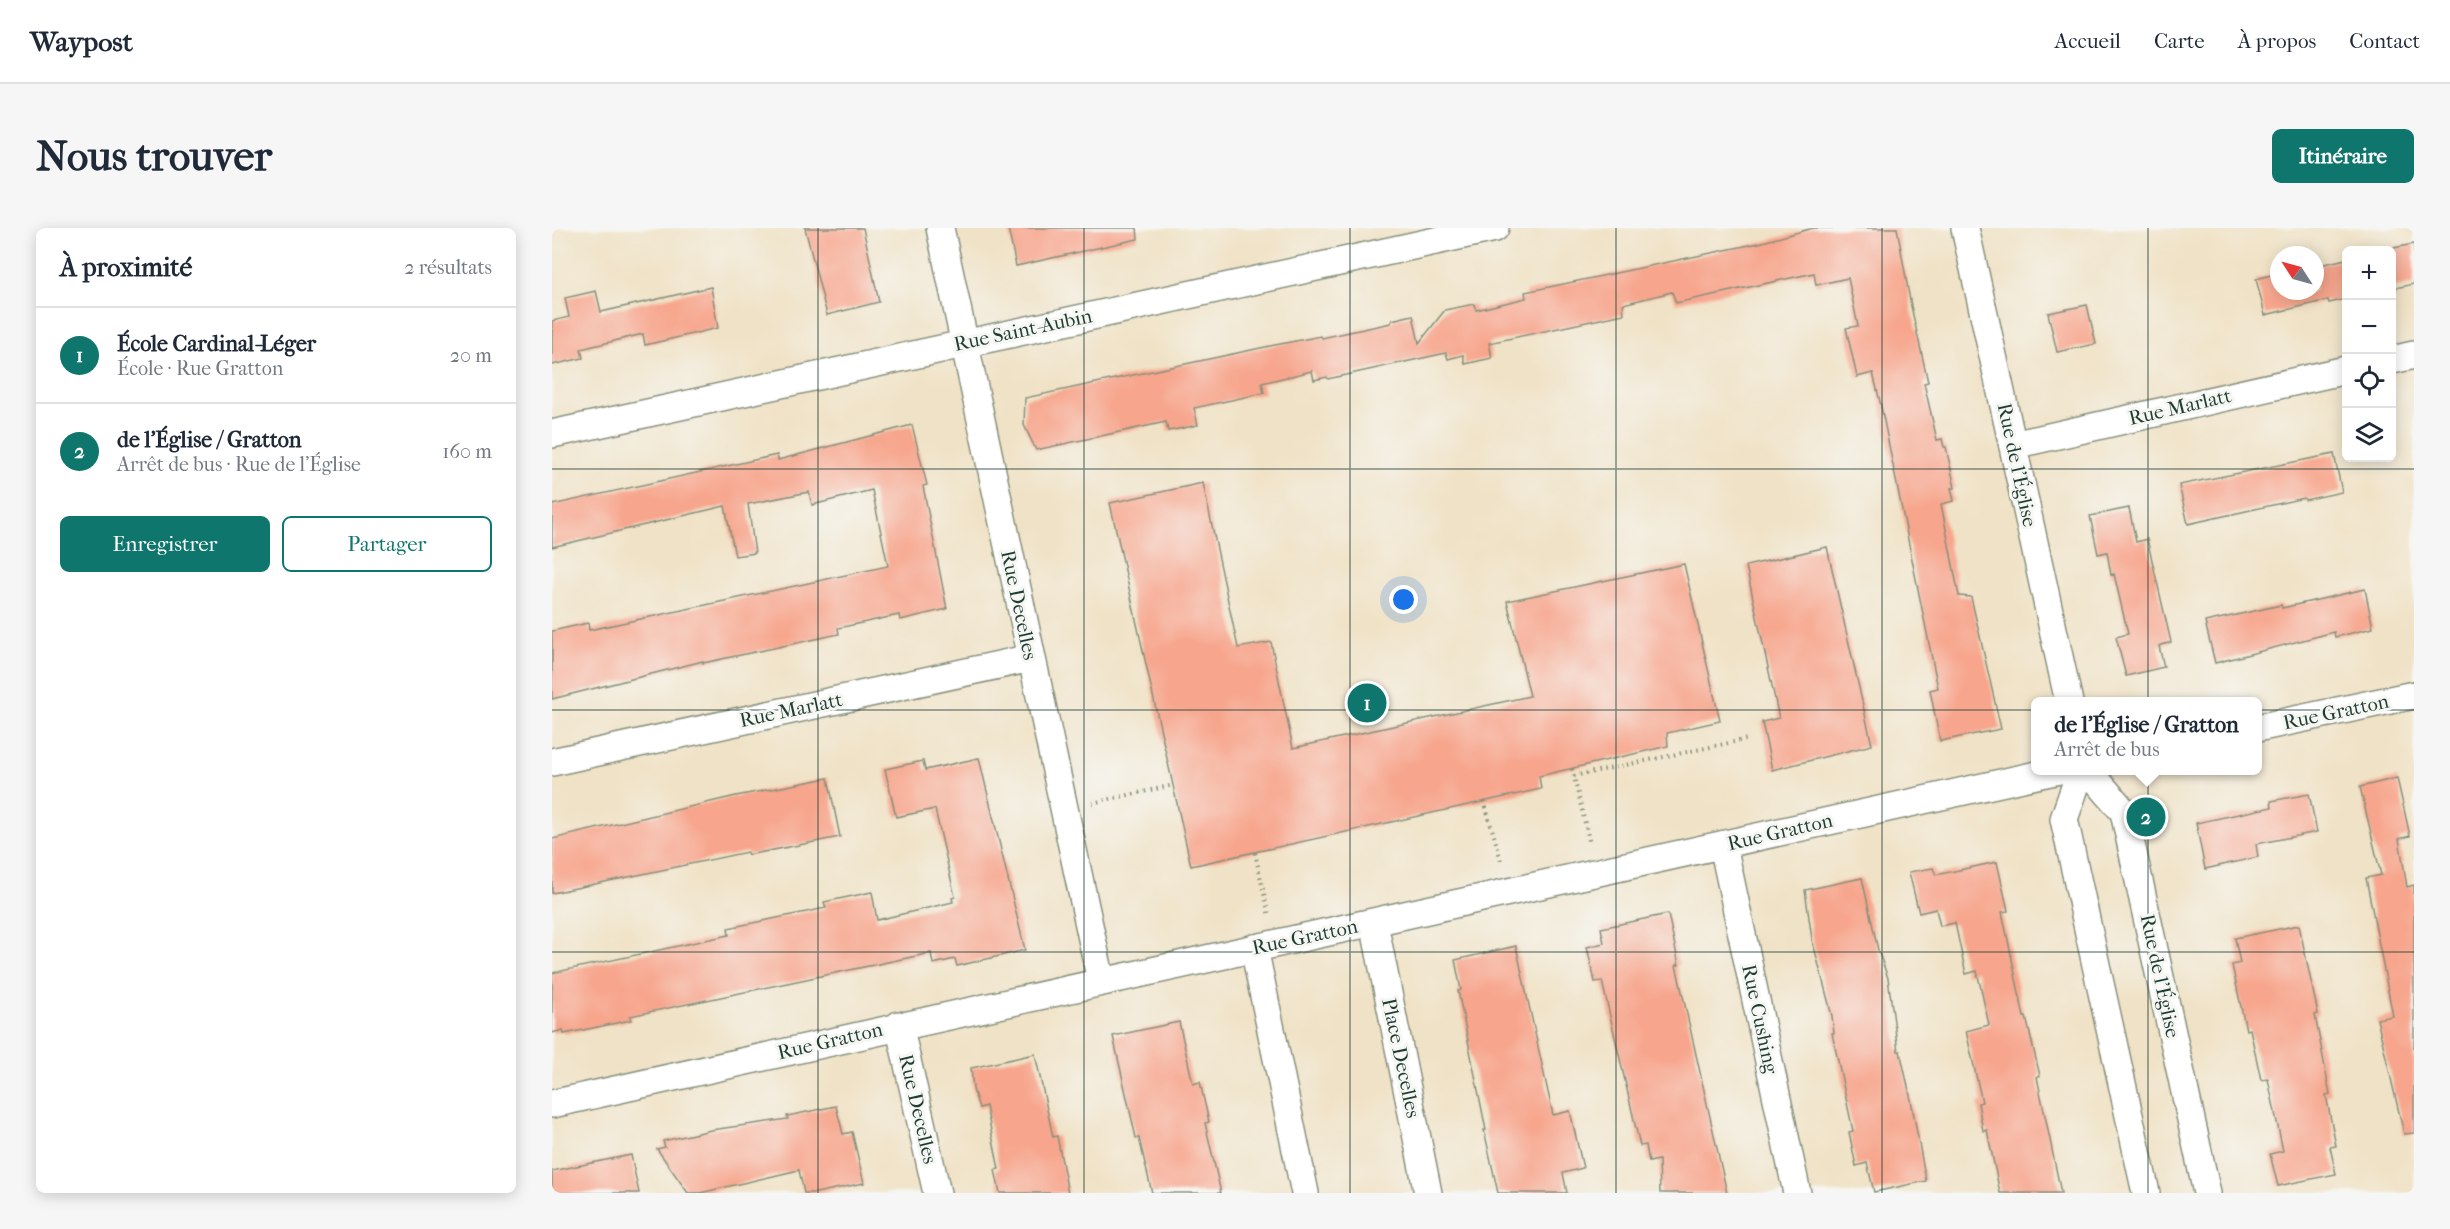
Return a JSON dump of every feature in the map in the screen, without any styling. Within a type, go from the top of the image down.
[{"type":"street","name":"Rue Decelles","points":[[940,228],[1101,981]]},
{"type":"street","name":"Rue Saint-Aubin","points":[[552,434],[1495,228]]},
{"type":"street","name":"Rue de l'Église","points":[[1965,228],[2068,697]]},
{"type":"street","points":[[2396,359],[2414,355]]},
{"type":"street","name":"Rue Marlatt","points":[[2013,445],[2342,371]]},
{"type":"street","name":"Rue Marlatt","points":[[552,762],[1031,658]]},
{"type":"street","name":"Rue Gratton","points":[[2262,727],[2414,695]]},
{"type":"street","name":"Rue Gratton","points":[[552,1104],[899,1025],[1374,923],[2041,775]]},
{"type":"street","points":[[2080,775],[2064,819],[2146,1193]]},
{"type":"street","name":"Rue de l'Église","points":[[2092,775],[2124,812],[2207,1193]]},
{"type":"street","name":"Rue Cushing","points":[[1723,845],[1797,1193]]},
{"type":"street","name":"Place Decelles","points":[[1374,923],[1428,1193]]},
{"type":"street","points":[[1254,948],[1305,1193]]},
{"type":"street","name":"Rue Decelles","points":[[899,1025],[937,1193]]},
{"type":"path","points":[[1574,777],[1748,739]]},
{"type":"path","points":[[1572,768],[1591,846]]},
{"type":"path","points":[[1088,804],[1173,785]]},
{"type":"path","points":[[1484,801],[1503,867]]},
{"type":"path","points":[[1255,853],[1270,918]]},
{"type":"building","points":[[805,228],[863,228],[879,302],[827,315]]},
{"type":"building","points":[[1008,228],[1137,228],[1138,239],[1016,266]]},
{"type":"building","points":[[1813,228],[1897,228],[1928,382],[1924,383],[1937,440],[1942,439],[1946,447],[1955,488],[1951,488],[1954,501],[1941,504],[1959,596],[1971,597],[2001,729],[1940,741],[1930,690],[1938,688],[1881,406],[1873,373],[1857,377],[1846,328],[1858,326],[1848,278],[1816,285],[1814,273],[1676,303],[1672,292],[1623,304],[1624,314],[1489,343],[1492,358],[1465,364],[1463,355],[1448,359],[1446,353],[1328,379],[1327,377],[1314,380],[1312,371],[1262,383],[1264,393],[1194,408],[1198,425],[1168,431],[1166,422],[1036,450],[1024,425],[1025,398],[1270,346],[1321,336],[1322,338],[1391,323],[1392,320],[1413,315],[1419,343],[1445,310],[1474,304],[1476,310],[1526,298],[1525,292],[1759,243]]},
{"type":"building","points":[[2414,244],[2414,284],[2396,288],[2396,247]]},
{"type":"building","points":[[2342,260],[2342,300],[2329,303],[2328,300],[2265,315],[2256,279],[2270,275],[2270,300],[2324,300],[2324,264]]},
{"type":"building","points":[[711,287],[718,328],[645,345],[643,334],[581,349],[583,358],[552,365],[552,321],[569,317],[565,298],[596,291],[601,312]]},
{"type":"building","points":[[2087,305],[2096,344],[2057,352],[2048,313]]},
{"type":"building","points":[[912,425],[927,485],[923,486],[947,609],[900,620],[899,615],[838,628],[839,634],[703,663],[703,661],[552,699],[552,631],[588,623],[589,630],[888,566],[872,490],[812,505],[809,492],[748,504],[755,553],[735,556],[725,506],[552,547],[552,505],[777,455],[778,460]]},
{"type":"building","points":[[2334,454],[2342,492],[2305,500],[2304,498],[2188,524],[2179,485]]},
{"type":"building","points":[[1203,483],[1238,648],[1271,642],[1293,748],[1530,696],[1507,601],[1684,564],[1720,721],[1667,733],[1668,746],[1539,776],[1541,789],[1191,866],[1110,503]]},
{"type":"building","points":[[2129,508],[2136,542],[2147,539],[2171,642],[2159,646],[2164,667],[2126,676],[2116,637],[2128,634],[2114,574],[2111,575],[2107,552],[2098,554],[2090,516]]},
{"type":"building","points":[[1827,547],[1872,745],[1772,770],[1762,722],[1779,718],[1746,566]]},
{"type":"building","points":[[2365,589],[2373,628],[2335,637],[2334,632],[2215,663],[2205,622],[2281,605],[2282,608]]},
{"type":"building","points":[[979,758],[1025,950],[957,966],[955,959],[933,964],[931,953],[630,1016],[631,1020],[564,1034],[563,1030],[552,1033],[552,973],[729,935],[728,928],[826,908],[824,902],[872,892],[877,920],[953,902],[952,898],[955,897],[935,809],[896,817],[885,769],[923,761],[925,770]]},
{"type":"building","points":[[828,778],[840,837],[748,855],[747,852],[552,893],[552,839],[736,796]]},
{"type":"building","points":[[2397,778],[2410,836],[2399,839],[2407,887],[2414,885],[2414,1133],[2404,1134],[2377,1019],[2393,1016],[2366,878],[2381,875],[2360,787]]},
{"type":"building","points":[[2309,794],[2317,832],[2256,844],[2258,857],[2205,869],[2196,823],[2272,807],[2271,801]]},
{"type":"building","points":[[1997,862],[2008,911],[2002,912],[2024,1017],[2026,1017],[2040,1076],[2037,1077],[2061,1193],[2000,1193],[1987,1130],[1983,1131],[1978,1103],[1982,1102],[1966,1031],[1989,1025],[1977,971],[1966,974],[1955,923],[1940,926],[1936,909],[1919,913],[1909,872],[1933,868],[1936,875]]},
{"type":"building","points":[[1862,878],[1878,950],[1888,978],[1898,1051],[1900,1051],[1911,1100],[1926,1181],[1874,1192],[1867,1163],[1856,1166],[1849,1132],[1853,1131],[1832,1033],[1834,1033],[1832,1016],[1812,939],[1805,890]]},
{"type":"building","points":[[1668,914],[1679,965],[1676,965],[1727,1193],[1660,1193],[1659,1160],[1649,1162],[1646,1145],[1640,1146],[1602,981],[1595,982],[1587,947],[1604,943],[1601,928]]},
{"type":"building","points":[[2299,925],[2318,1014],[2315,1015],[2330,1094],[2326,1095],[2336,1146],[2330,1147],[2336,1174],[2278,1186],[2270,1154],[2283,1151],[2268,1079],[2261,1080],[2250,1029],[2246,1030],[2232,965],[2240,963],[2235,938]]},
{"type":"building","points":[[1516,946],[1553,1115],[1570,1111],[1583,1168],[1563,1173],[1567,1193],[1498,1193],[1484,1130],[1486,1130],[1458,991],[1461,990],[1455,960]]},
{"type":"building","points":[[1179,1022],[1193,1084],[1200,1082],[1209,1122],[1205,1123],[1221,1193],[1152,1193],[1139,1138],[1136,1138],[1113,1036]]},
{"type":"building","points":[[1035,1054],[1053,1137],[1057,1136],[1068,1193],[1000,1193],[995,1170],[999,1169],[986,1106],[979,1108],[973,1089],[971,1068]]},
{"type":"building","points":[[836,1106],[843,1134],[852,1132],[864,1183],[816,1193],[804,1193],[799,1170],[700,1193],[688,1193],[657,1149],[665,1147],[663,1141],[711,1130],[788,1119],[787,1116]]},
{"type":"building","points":[[631,1155],[639,1193],[552,1193],[552,1171]]},
{"type":"place","name":"École Cardinal-Léger","points":[[1367,703]]},
{"type":"place","name":"de l'Église / Gratton","points":[[2146,817]]}]
